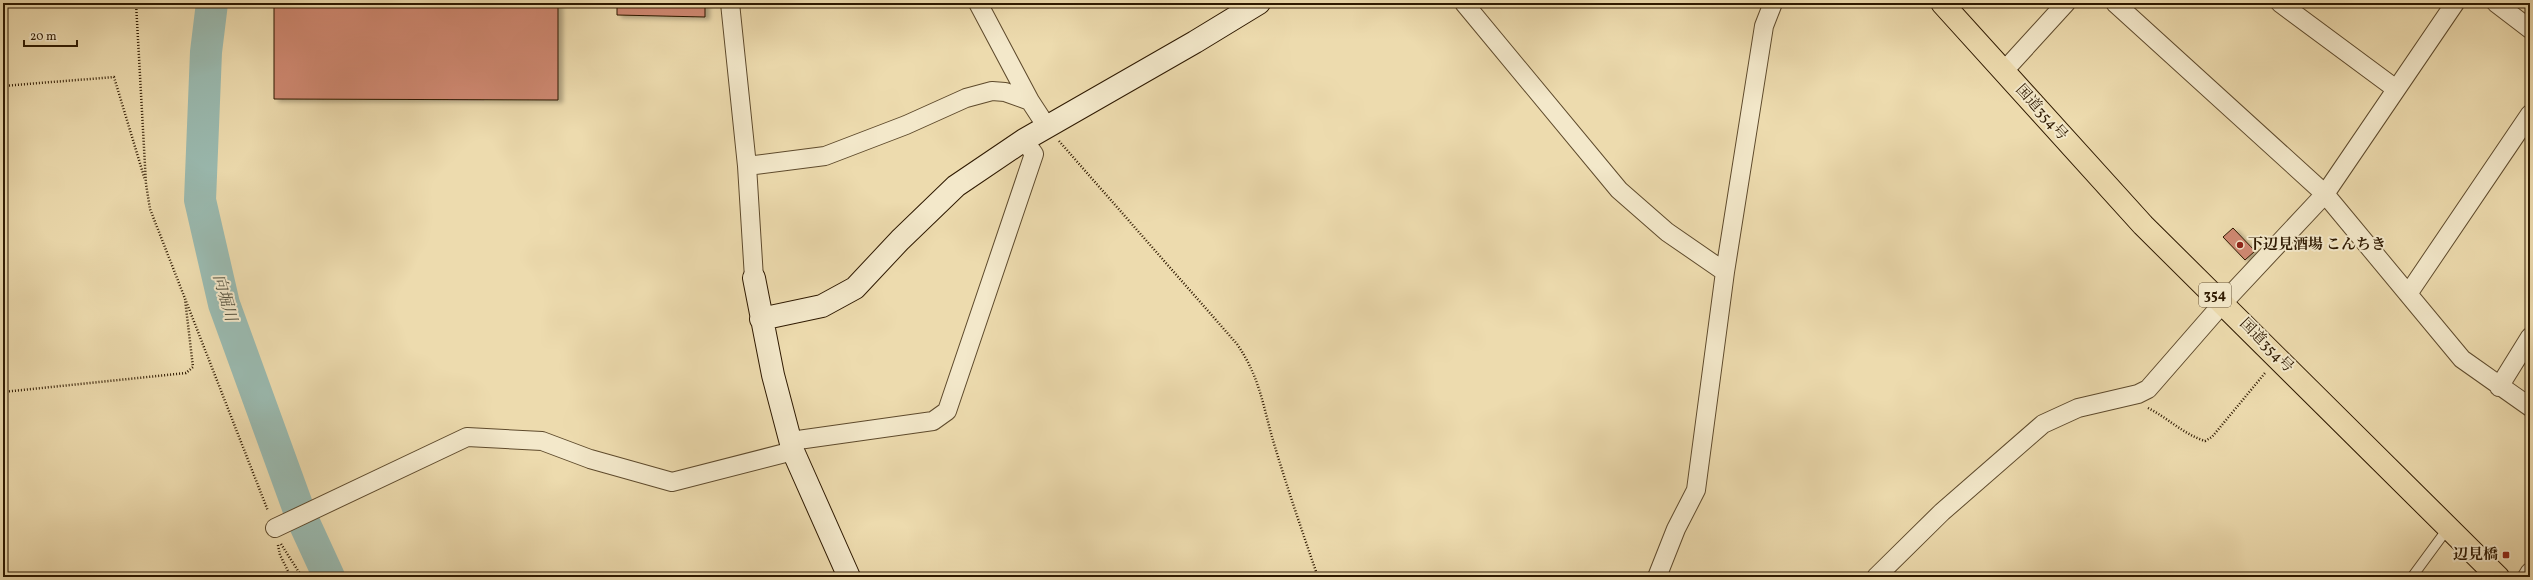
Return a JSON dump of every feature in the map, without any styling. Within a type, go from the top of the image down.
[{"type":"highway","name":"国道354号","points":[[1942,3],[2143,225],[2223,302],[2498,577]]},
{"type":"street","points":[[730,3],[747,166],[754,278],[761,319],[773,375],[792,446],[849,577]]},
{"type":"street","points":[[978,3],[1030,101],[1047,127]]},
{"type":"street","points":[[761,319],[822,306],[855,288],[900,240],[956,186],[1024,140],[1195,42],[1259,3]]},
{"type":"street","points":[[1464,3],[1619,190],[1667,232],[1703,259],[1725,272]]},
{"type":"street","points":[[1657,577],[1676,530],[1696,490],[1725,272],[1764,26],[1772,3]]},
{"type":"street","points":[[2003,72],[2066,3]]},
{"type":"street","points":[[2115,3],[2325,194],[2462,360],[2530,407]]},
{"type":"street","points":[[2280,3],[2396,89]]},
{"type":"street","points":[[1876,577],[1942,512],[2043,424],[2078,408],[2138,394],[2148,389],[2223,302],[2325,194],[2455,3]]},
{"type":"street","points":[[2496,3],[2530,29]]},
{"type":"street","points":[[747,166],[825,156],[906,125],[966,98],[992,91],[1005,92],[1030,101]]},
{"type":"street","points":[[2408,294],[2530,114]]},
{"type":"street","points":[[279,530],[467,437],[542,440],[590,459],[672,482],[792,446],[933,421],[947,411],[1034,154],[1024,140]]},
{"type":"street","points":[[2499,387],[2530,337]]},
{"type":"street","points":[[2527,577],[2530,572]]},
{"type":"lane","points":[[2412,577],[2448,527]]},
{"type":"path","points":[[136,3],[146,184],[150,209],[279,530],[302,577]]},
{"type":"path","points":[[3,86],[114,77],[146,184]]},
{"type":"path","points":[[1047,127],[1237,344],[1251,365],[1262,394],[1291,499],[1318,577]]},
{"type":"path","points":[[3,392],[186,373],[193,367],[185,296]]},
{"type":"path","points":[[2143,406],[2162,415],[2190,436],[2205,441],[2212,436],[2278,357]]},
{"type":"path","points":[[279,530],[280,555],[290,577]]},
{"type":"building","points":[[274,3],[558,3],[558,100],[274,99]]},
{"type":"building","points":[[617,3],[705,3],[705,17],[617,15]]},
{"type":"building","points":[[2233,228],[2255,251],[2245,260],[2223,237]]},
{"type":"waterway","name":"向堀川","points":[[212,3],[206,52],[200,200],[224,304],[301,516],[329,577]]},
{"type":"place","name":"下辺見酒場 こんちき","points":[[2240,245]]},
{"type":"place","name":"辺見橋","points":[[2506,555]]}]
